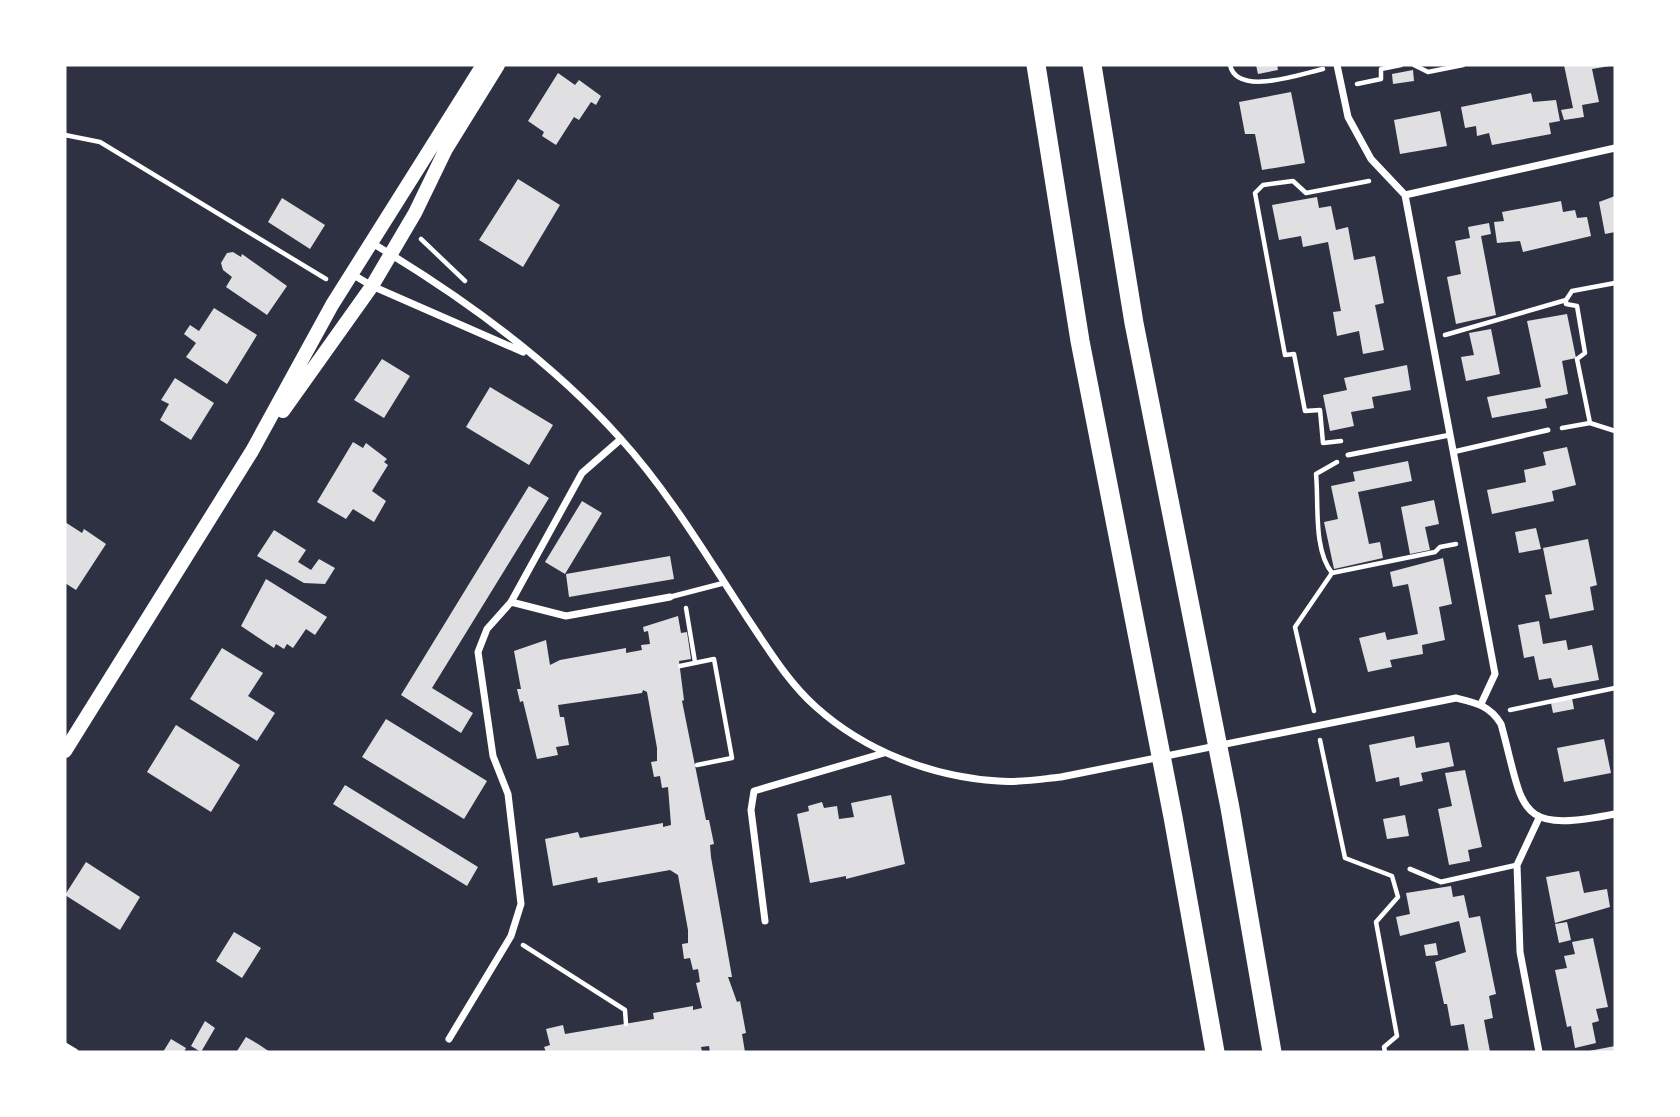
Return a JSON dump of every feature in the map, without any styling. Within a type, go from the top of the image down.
[{"type":"highway","points":[[1036,65],[1080,341],[1173,817],[1214,1052]]},
{"type":"highway","points":[[1092,65],[1134,323],[1230,807],[1272,1052]]},
{"type":"main road","points":[[65,751],[252,451],[342,289],[483,65]]},
{"type":"main road","points":[[252,451],[332,346],[372,286],[446,149],[498,65]]},
{"type":"street","points":[[1338,66],[1349,117],[1371,159],[1405,195],[1495,674],[1481,704]]},
{"type":"street","points":[[1405,195],[1615,148]]},
{"type":"street","points":[[371,243],[492,322],[565,384],[621,439],[795,686],[830,718],[884,753],[942,773],[999,782],[1061,777],[1457,698],[1481,704],[1495,713],[1502,724],[1522,802],[1539,818],[1574,822],[1615,814]]},
{"type":"street","points":[[352,274],[372,286],[530,356]]},
{"type":"street","points":[[449,1039],[510,936],[522,904],[508,794],[493,756],[478,652],[486,629],[511,602],[582,473],[621,439]]},
{"type":"street","points":[[511,602],[566,616],[670,597]]},
{"type":"street","points":[[765,921],[751,810],[754,791],[884,753]]},
{"type":"street","points":[[1539,818],[1517,865],[1520,952],[1539,1052]]},
{"type":"street","points":[[65,1046],[75,1052]]},
{"type":"lane","points":[[1453,452],[1548,430]]},
{"type":"lane","points":[[1348,455],[1450,435]]},
{"type":"lane","points":[[670,597],[684,591],[724,583]]},
{"type":"lane","points":[[1410,869],[1441,882],[1517,865]]},
{"type":"path","points":[[1230,65],[1232,74],[1240,80],[1256,83],[1338,66]]},
{"type":"path","points":[[1342,88],[1381,79],[1381,69],[1401,65]]},
{"type":"path","points":[[1414,65],[1427,72],[1463,65]]},
{"type":"path","points":[[65,135],[100,142],[342,289]]},
{"type":"path","points":[[1332,573],[1326,566],[1317,526],[1320,510],[1316,474],[1348,455],[1347,441],[1323,443],[1320,410],[1305,411],[1294,354],[1286,355],[1255,193],[1263,185],[1293,181],[1306,193],[1388,177]]},
{"type":"path","points":[[1431,339],[1566,300],[1572,291],[1615,283]]},
{"type":"path","points":[[1566,300],[1566,304],[1577,306],[1585,353],[1577,359],[1590,423]]},
{"type":"path","points":[[1548,430],[1590,423],[1615,431]]},
{"type":"path","points":[[1385,1052],[1384,1047],[1397,1036],[1376,922],[1398,897],[1392,876],[1345,858],[1295,627],[1332,573],[1470,542]]},
{"type":"path","points":[[684,591],[695,662]]},
{"type":"path","points":[[680,667],[714,659],[732,758],[697,765]]},
{"type":"path","points":[[1495,713],[1615,688]]},
{"type":"path","points":[[510,936],[625,1010],[626,1024]]},
{"type":"building","points":[[1256,65],[1277,65],[1278,70],[1258,74]]},
{"type":"building","points":[[1564,65],[1610,66],[1592,69],[1599,102],[1582,105],[1584,117],[1564,120],[1561,110],[1573,108]]},
{"type":"building","points":[[1413,70],[1414,81],[1393,84],[1392,74]]},
{"type":"building","points":[[558,73],[575,85],[579,80],[601,96],[596,105],[591,102],[579,120],[574,117],[556,145],[542,136],[544,132],[528,121]]},
{"type":"building","points":[[1291,92],[1305,163],[1262,170],[1255,134],[1245,134],[1239,102]]},
{"type":"building","points":[[1531,93],[1533,102],[1556,100],[1560,121],[1549,123],[1551,134],[1492,145],[1489,133],[1477,136],[1476,126],[1465,128],[1461,107]]},
{"type":"building","points":[[1440,111],[1447,146],[1400,154],[1394,120]]},
{"type":"building","points":[[518,179],[560,205],[523,267],[479,240]]},
{"type":"building","points":[[1615,196],[1615,232],[1605,234],[1599,202]]},
{"type":"building","points":[[1317,197],[1319,208],[1331,206],[1336,230],[1348,227],[1354,260],[1375,256],[1384,303],[1375,305],[1384,350],[1363,354],[1359,331],[1337,336],[1333,312],[1341,311],[1328,242],[1303,247],[1301,236],[1279,240],[1272,205]]},
{"type":"building","points":[[282,198],[325,225],[310,249],[268,222]]},
{"type":"building","points":[[1561,201],[1563,212],[1575,210],[1577,218],[1587,217],[1591,236],[1523,252],[1520,241],[1497,243],[1494,222],[1504,221],[1502,212]]},
{"type":"building","points":[[1489,223],[1491,234],[1481,236],[1496,315],[1456,324],[1447,277],[1461,274],[1455,241],[1470,238],[1468,227]]},
{"type":"building","points":[[233,252],[241,257],[242,254],[287,286],[267,315],[226,287],[232,277],[223,270],[221,263],[227,253]]},
{"type":"building","points":[[214,308],[257,335],[227,384],[186,357],[196,343],[184,334],[190,325],[199,331]]},
{"type":"building","points":[[1567,314],[1576,358],[1562,361],[1568,394],[1545,399],[1547,408],[1492,418],[1487,397],[1541,387],[1527,321]]},
{"type":"building","points":[[1491,329],[1500,374],[1466,381],[1461,357],[1474,355],[1469,333]]},
{"type":"building","points":[[382,359],[410,376],[384,418],[354,400]]},
{"type":"building","points":[[1407,365],[1411,390],[1372,397],[1374,408],[1351,412],[1354,426],[1330,431],[1323,395],[1347,390],[1344,378]]},
{"type":"building","points":[[175,378],[214,403],[191,440],[160,420],[169,404],[161,400]]},
{"type":"building","points":[[490,387],[553,425],[529,465],[466,427]]},
{"type":"building","points":[[353,442],[363,448],[366,443],[387,459],[384,462],[388,465],[372,491],[386,501],[374,522],[353,509],[346,519],[317,502]]},
{"type":"building","points":[[1567,447],[1576,485],[1552,491],[1554,501],[1492,514],[1487,490],[1526,482],[1524,470],[1546,465],[1543,452]]},
{"type":"building","points":[[1408,461],[1412,481],[1358,492],[1369,544],[1380,542],[1383,558],[1334,569],[1324,522],[1338,519],[1331,486],[1355,481],[1353,472]]},
{"type":"building","points":[[529,486],[549,498],[432,688],[473,713],[461,733],[401,695]]},
{"type":"building","points":[[1434,500],[1439,524],[1425,527],[1430,550],[1410,554],[1401,507]]},
{"type":"building","points":[[582,501],[602,513],[565,574],[545,562]]},
{"type":"building","points":[[65,522],[82,533],[84,529],[106,544],[76,590],[65,583]]},
{"type":"building","points":[[1536,528],[1541,549],[1519,553],[1515,532]]},
{"type":"building","points":[[274,530],[306,550],[298,562],[311,570],[319,559],[335,568],[325,584],[304,583],[257,556]]},
{"type":"building","points":[[1588,539],[1597,585],[1590,587],[1594,610],[1550,619],[1545,595],[1552,594],[1543,548]]},
{"type":"building","points":[[670,556],[674,579],[569,597],[566,574]]},
{"type":"building","points":[[1443,558],[1452,604],[1439,607],[1445,640],[1422,645],[1423,654],[1390,660],[1392,667],[1368,672],[1359,638],[1385,632],[1387,640],[1418,634],[1408,584],[1393,587],[1390,572]]},
{"type":"building","points":[[266,579],[327,617],[315,635],[306,629],[293,648],[287,644],[284,649],[276,644],[274,648],[241,626]]},
{"type":"building","points":[[678,616],[681,633],[687,632],[691,659],[679,661],[682,701],[706,820],[709,820],[714,844],[710,845],[711,857],[732,977],[728,977],[737,1002],[740,1001],[746,1033],[742,1034],[745,1052],[710,1052],[709,1046],[701,1047],[702,1052],[546,1052],[544,1047],[550,1045],[546,1029],[563,1025],[565,1034],[654,1019],[653,1013],[693,1006],[693,1010],[702,1008],[696,983],[700,982],[698,969],[693,970],[690,958],[684,959],[682,944],[688,943],[688,930],[678,875],[670,870],[598,883],[597,877],[553,886],[545,839],[578,832],[580,838],[663,823],[663,827],[671,825],[668,787],[662,788],[660,776],[654,777],[651,762],[657,761],[657,748],[647,692],[643,690],[642,693],[558,705],[560,717],[564,717],[569,745],[556,747],[558,755],[537,759],[523,701],[520,702],[517,689],[521,689],[514,651],[546,640],[550,665],[560,660],[626,648],[626,653],[642,650],[641,645],[650,644],[648,631],[644,632],[643,627]]},
{"type":"building","points":[[1539,621],[1543,644],[1566,640],[1568,650],[1592,645],[1599,680],[1554,688],[1551,678],[1539,680],[1534,656],[1524,658],[1518,625]]},
{"type":"building","points":[[222,648],[263,673],[248,696],[275,713],[257,741],[190,699]]},
{"type":"building","points":[[1572,698],[1574,709],[1553,713],[1551,703]]},
{"type":"building","points":[[386,719],[487,781],[464,819],[362,757]]},
{"type":"building","points":[[176,725],[240,765],[211,812],[147,772]]},
{"type":"building","points":[[1414,736],[1416,748],[1449,742],[1454,766],[1421,773],[1423,781],[1400,786],[1399,777],[1376,782],[1369,745]]},
{"type":"building","points":[[1604,739],[1611,773],[1564,782],[1557,748]]},
{"type":"building","points":[[1465,770],[1482,847],[1468,850],[1470,861],[1449,865],[1438,809],[1452,806],[1445,773]]},
{"type":"building","points":[[345,785],[478,867],[467,886],[333,804]]},
{"type":"building","points":[[891,795],[905,864],[846,879],[846,876],[810,883],[797,814],[809,811],[808,806],[822,802],[824,808],[837,806],[839,819],[854,817],[851,803]]},
{"type":"building","points":[[1405,815],[1409,836],[1387,839],[1383,819]]},
{"type":"building","points":[[86,862],[140,897],[120,930],[65,895]]},
{"type":"building","points":[[1579,871],[1584,893],[1607,889],[1610,907],[1555,923],[1546,877]]},
{"type":"building","points":[[1451,886],[1453,897],[1464,895],[1469,918],[1480,916],[1496,994],[1489,996],[1493,1018],[1484,1020],[1490,1052],[1469,1052],[1464,1024],[1451,1026],[1447,1004],[1444,1004],[1435,962],[1466,952],[1459,921],[1400,936],[1396,917],[1410,914],[1406,893]]},
{"type":"building","points":[[1567,922],[1571,940],[1559,943],[1555,924]]},
{"type":"building","points":[[234,932],[261,948],[242,978],[216,961]]},
{"type":"building","points":[[1593,938],[1608,1007],[1596,1009],[1599,1021],[1592,1023],[1596,1043],[1575,1048],[1571,1026],[1567,1027],[1555,970],[1567,968],[1564,956],[1575,954],[1572,942]]},
{"type":"building","points":[[1436,943],[1438,955],[1426,956],[1424,945]]},
{"type":"building","points":[[205,1021],[215,1028],[201,1052],[191,1046]]},
{"type":"building","points":[[246,1037],[258,1044],[270,1052],[237,1051]]},
{"type":"building","points":[[171,1039],[186,1048],[184,1052],[163,1052]]},
{"type":"building","points":[[1615,1046],[1615,1052],[1589,1052],[1589,1051]]}]
